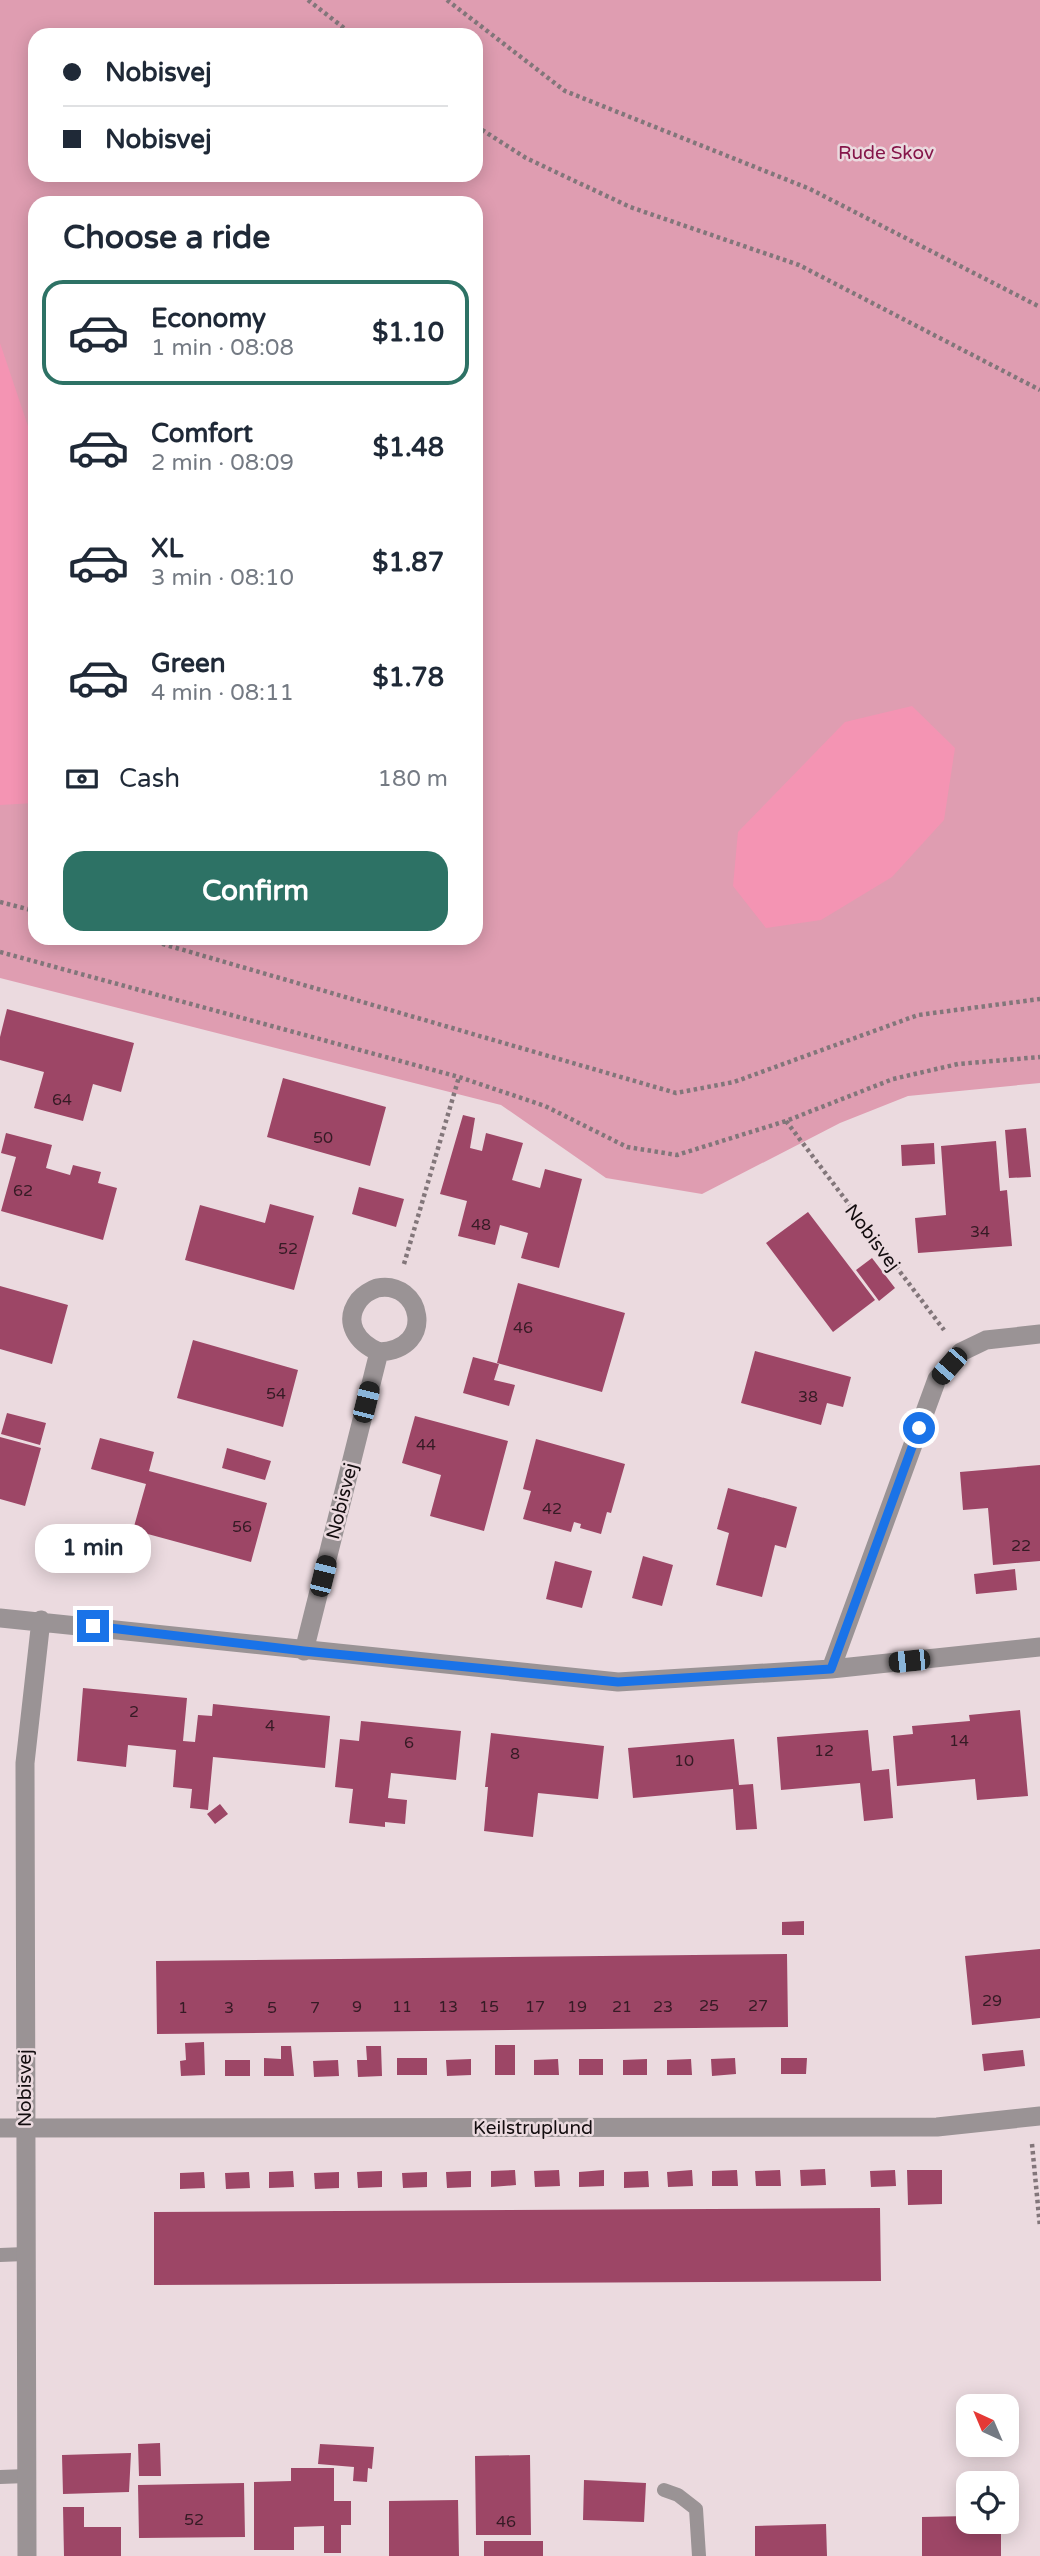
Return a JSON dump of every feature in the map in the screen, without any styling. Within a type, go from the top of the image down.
[{"type":"street","points":[[382,1287],[397,1289],[408,1297],[416,1311],[416,1329],[407,1344],[394,1351],[379,1352],[365,1346],[354,1332],[352,1318],[358,1300],[371,1290],[382,1287]]},
{"type":"street","points":[[831,1669],[937,1379],[961,1352],[986,1340],[1040,1334]]},
{"type":"street","name":"Nobisvej","points":[[304,1651],[379,1352]]},
{"type":"street","points":[[0,1618],[41,1620],[304,1651],[618,1682],[831,1669],[1040,1647]]},
{"type":"street","name":"Nobisvej","points":[[27,2556],[25,1763],[41,1620]]},
{"type":"street","name":"Keilstruplund","points":[[0,2128],[937,2127],[1034,2117]]},
{"type":"lane","points":[[0,2255],[25,2254]]},
{"type":"lane","points":[[0,2477],[27,2476]]},
{"type":"lane","points":[[664,2490],[678,2495],[696,2509],[699,2556]]},
{"type":"path","points":[[308,0],[344,28]]},
{"type":"path","points":[[447,0],[565,91],[810,189],[1040,307]]},
{"type":"path","points":[[483,130],[526,158],[630,207],[799,265],[1040,390]]},
{"type":"path","points":[[0,902],[28,909]]},
{"type":"path","points":[[166,945],[676,1093],[734,1082],[918,1015],[1040,999]]},
{"type":"path","points":[[0,952],[459,1077],[545,1105],[627,1147],[677,1155],[786,1121],[893,1079],[958,1064],[1040,1056]]},
{"type":"path","points":[[397,1289],[459,1077]]},
{"type":"path","name":"Nobisvej","points":[[786,1121],[961,1352]]},
{"type":"path","points":[[1034,2117],[1040,2227]]},
{"type":"green space","name":"Rude Skov","points":[[0,0],[1040,0],[1040,1083],[908,1096],[840,1123],[702,1194],[606,1178],[501,1105],[0,978]]},
{"type":"shaded area","points":[[0,343],[28,426],[28,803],[0,805]]},
{"type":"shaded area","points":[[912,706],[955,748],[944,820],[892,877],[821,920],[766,928],[733,886],[738,832],[845,722]]},
{"type":"building","points":[[7,1009],[134,1043],[121,1092],[93,1084],[83,1121],[34,1108],[44,1072],[0,1060],[0,1037]]},
{"type":"building","points":[[283,1078],[386,1107],[370,1166],[267,1137]]},
{"type":"building","points":[[463,1115],[475,1118],[470,1148],[482,1151],[486,1133],[523,1143],[512,1180],[540,1188],[545,1169],[582,1179],[559,1268],[521,1258],[528,1233],[500,1225],[495,1245],[458,1236],[467,1201],[440,1194]]},
{"type":"building","points":[[1026,1128],[1031,1177],[1009,1178],[1005,1130]]},
{"type":"building","points":[[6,1133],[52,1145],[46,1168],[70,1175],[73,1165],[101,1172],[98,1183],[117,1188],[103,1240],[1,1211],[16,1157],[1,1153]]},
{"type":"building","points":[[996,1141],[1000,1191],[1007,1190],[1012,1246],[918,1253],[915,1218],[946,1215],[941,1146]]},
{"type":"building","points":[[934,1143],[935,1164],[902,1166],[901,1145]]},
{"type":"building","points":[[359,1187],[404,1199],[396,1227],[352,1214]]},
{"type":"building","points":[[270,1204],[314,1216],[294,1290],[185,1260],[200,1205],[265,1223]]},
{"type":"building","points":[[808,1212],[875,1300],[833,1332],[766,1243]]},
{"type":"building","points":[[872,1258],[895,1288],[879,1301],[856,1270]]},
{"type":"building","points":[[518,1283],[625,1313],[602,1392],[497,1363]]},
{"type":"building","points":[[0,1286],[68,1305],[52,1364],[0,1349]]},
{"type":"building","points":[[193,1340],[298,1370],[283,1427],[177,1398]]},
{"type":"building","points":[[755,1351],[851,1377],[843,1407],[827,1403],[821,1425],[741,1403]]},
{"type":"building","points":[[473,1357],[499,1364],[494,1380],[515,1385],[509,1406],[463,1393]]},
{"type":"building","points":[[7,1413],[46,1423],[40,1445],[1,1434]]},
{"type":"building","points":[[415,1416],[508,1441],[484,1531],[430,1516],[441,1475],[402,1463]]},
{"type":"building","points":[[0,1437],[41,1448],[25,1506],[0,1499]]},
{"type":"building","points":[[100,1438],[154,1452],[149,1471],[267,1503],[251,1562],[133,1530],[146,1484],[91,1469]]},
{"type":"building","points":[[536,1439],[625,1464],[611,1513],[607,1512],[601,1534],[580,1528],[581,1524],[574,1522],[571,1532],[523,1519],[531,1491],[523,1489]]},
{"type":"building","points":[[227,1448],[271,1461],[265,1480],[222,1468]]},
{"type":"building","points":[[1040,1465],[1040,1561],[993,1565],[988,1508],[963,1510],[960,1472]]},
{"type":"building","points":[[728,1488],[797,1507],[786,1548],[775,1545],[762,1597],[716,1585],[729,1533],[717,1529]]},
{"type":"building","points":[[643,1556],[673,1565],[662,1606],[632,1598]]},
{"type":"building","points":[[555,1561],[592,1571],[582,1608],[546,1599]]},
{"type":"building","points":[[1015,1569],[1017,1590],[976,1594],[974,1574]]},
{"type":"building","points":[[83,1688],[187,1698],[183,1741],[195,1742],[198,1715],[212,1716],[213,1704],[330,1716],[325,1768],[213,1757],[208,1810],[190,1808],[192,1789],[173,1787],[176,1750],[128,1745],[126,1767],[77,1761]]},
{"type":"building","points":[[1020,1710],[1028,1796],[977,1800],[975,1779],[897,1786],[893,1736],[913,1734],[912,1726],[970,1721],[969,1715]]},
{"type":"building","points":[[361,1721],[461,1731],[456,1780],[391,1773],[388,1798],[407,1800],[405,1824],[385,1822],[385,1827],[349,1823],[353,1789],[335,1787],[340,1739],[359,1741]]},
{"type":"building","points":[[868,1730],[872,1771],[889,1769],[893,1818],[864,1821],[860,1783],[781,1790],[777,1737]]},
{"type":"building","points":[[491,1733],[604,1746],[598,1799],[538,1793],[533,1837],[484,1831],[488,1787],[485,1787]]},
{"type":"building","points":[[734,1739],[739,1785],[753,1784],[757,1829],[736,1830],[733,1789],[633,1798],[628,1748]]},
{"type":"building","points":[[220,1804],[228,1814],[215,1824],[207,1814]]},
{"type":"building","points":[[804,1921],[804,1935],[782,1935],[782,1922]]},
{"type":"building","points":[[1040,1949],[1040,2018],[972,2025],[965,1956]]},
{"type":"building","points":[[787,1954],[788,2027],[157,2034],[156,1961]]},
{"type":"building","points":[[204,2042],[205,2075],[181,2076],[180,2061],[186,2060],[185,2043]]},
{"type":"building","points":[[495,2045],[515,2045],[515,2075],[495,2075]]},
{"type":"building","points":[[281,2046],[291,2046],[294,2076],[264,2076],[264,2058],[281,2059]]},
{"type":"building","points":[[366,2046],[381,2046],[382,2076],[358,2077],[357,2060],[367,2060]]},
{"type":"building","points":[[1023,2050],[1025,2066],[984,2071],[982,2054]]},
{"type":"building","points":[[397,2058],[427,2058],[427,2075],[397,2075]]},
{"type":"building","points":[[735,2058],[736,2074],[712,2076],[711,2059]]},
{"type":"building","points":[[781,2058],[807,2058],[806,2074],[781,2074]]},
{"type":"building","points":[[471,2059],[471,2075],[447,2076],[446,2060]]},
{"type":"building","points":[[558,2059],[559,2075],[534,2075],[534,2060]]},
{"type":"building","points":[[579,2059],[603,2059],[603,2075],[579,2075]]},
{"type":"building","points":[[647,2059],[647,2075],[623,2075],[623,2060]]},
{"type":"building","points":[[691,2059],[692,2075],[667,2075],[667,2060]]},
{"type":"building","points":[[225,2060],[250,2060],[250,2076],[225,2076]]},
{"type":"building","points":[[338,2060],[339,2076],[314,2077],[313,2061]]},
{"type":"building","points":[[825,2169],[826,2185],[801,2186],[800,2170]]},
{"type":"building","points":[[515,2170],[516,2185],[491,2187],[491,2171]]},
{"type":"building","points":[[559,2170],[560,2186],[535,2187],[534,2171]]},
{"type":"building","points":[[604,2170],[604,2186],[579,2187],[579,2172]]},
{"type":"building","points":[[692,2170],[693,2186],[668,2187],[667,2172]]},
{"type":"building","points":[[737,2170],[738,2186],[712,2186],[712,2171]]},
{"type":"building","points":[[780,2170],[781,2186],[756,2186],[755,2171]]},
{"type":"building","points":[[895,2170],[896,2186],[871,2187],[870,2171]]},
{"type":"building","points":[[907,2170],[942,2170],[942,2204],[908,2205]]},
{"type":"building","points":[[293,2171],[294,2187],[269,2188],[269,2172]]},
{"type":"building","points":[[382,2171],[382,2187],[358,2188],[357,2172]]},
{"type":"building","points":[[471,2171],[471,2187],[447,2188],[446,2172]]},
{"type":"building","points":[[648,2171],[649,2187],[624,2188],[624,2172]]},
{"type":"building","points":[[204,2172],[205,2188],[180,2189],[180,2173]]},
{"type":"building","points":[[249,2172],[250,2188],[226,2189],[225,2173]]},
{"type":"building","points":[[339,2172],[339,2188],[315,2189],[314,2173]]},
{"type":"building","points":[[427,2172],[427,2187],[403,2188],[402,2173]]},
{"type":"building","points":[[880,2208],[881,2281],[154,2285],[154,2212]]},
{"type":"building","points":[[160,2443],[161,2476],[139,2476],[138,2444]]},
{"type":"building","points":[[320,2444],[374,2447],[372,2469],[368,2468],[367,2482],[353,2481],[354,2467],[318,2464]]},
{"type":"building","points":[[131,2453],[129,2492],[63,2494],[62,2455]]},
{"type":"building","points":[[530,2455],[531,2535],[476,2535],[475,2456]]},
{"type":"building","points":[[291,2468],[334,2468],[334,2501],[351,2501],[351,2525],[341,2525],[341,2553],[324,2553],[324,2526],[294,2527],[294,2550],[254,2550],[254,2482],[291,2481]]},
{"type":"building","points":[[584,2480],[646,2483],[644,2522],[583,2520]]},
{"type":"building","points":[[244,2483],[245,2537],[139,2538],[138,2485]]},
{"type":"building","points":[[458,2500],[459,2556],[389,2556],[389,2501]]},
{"type":"building","points":[[63,2507],[84,2507],[84,2527],[121,2527],[121,2556],[64,2556]]},
{"type":"building","points":[[956,2516],[956,2534],[1001,2534],[1001,2556],[922,2556],[922,2517]]},
{"type":"building","points":[[826,2524],[827,2556],[755,2556],[755,2526]]},
{"type":"building","points":[[484,2541],[543,2541],[543,2556],[484,2556]]},
{"type":"route","points":[[93,1626],[304,1651],[618,1682],[831,1669],[919,1428]]}]
